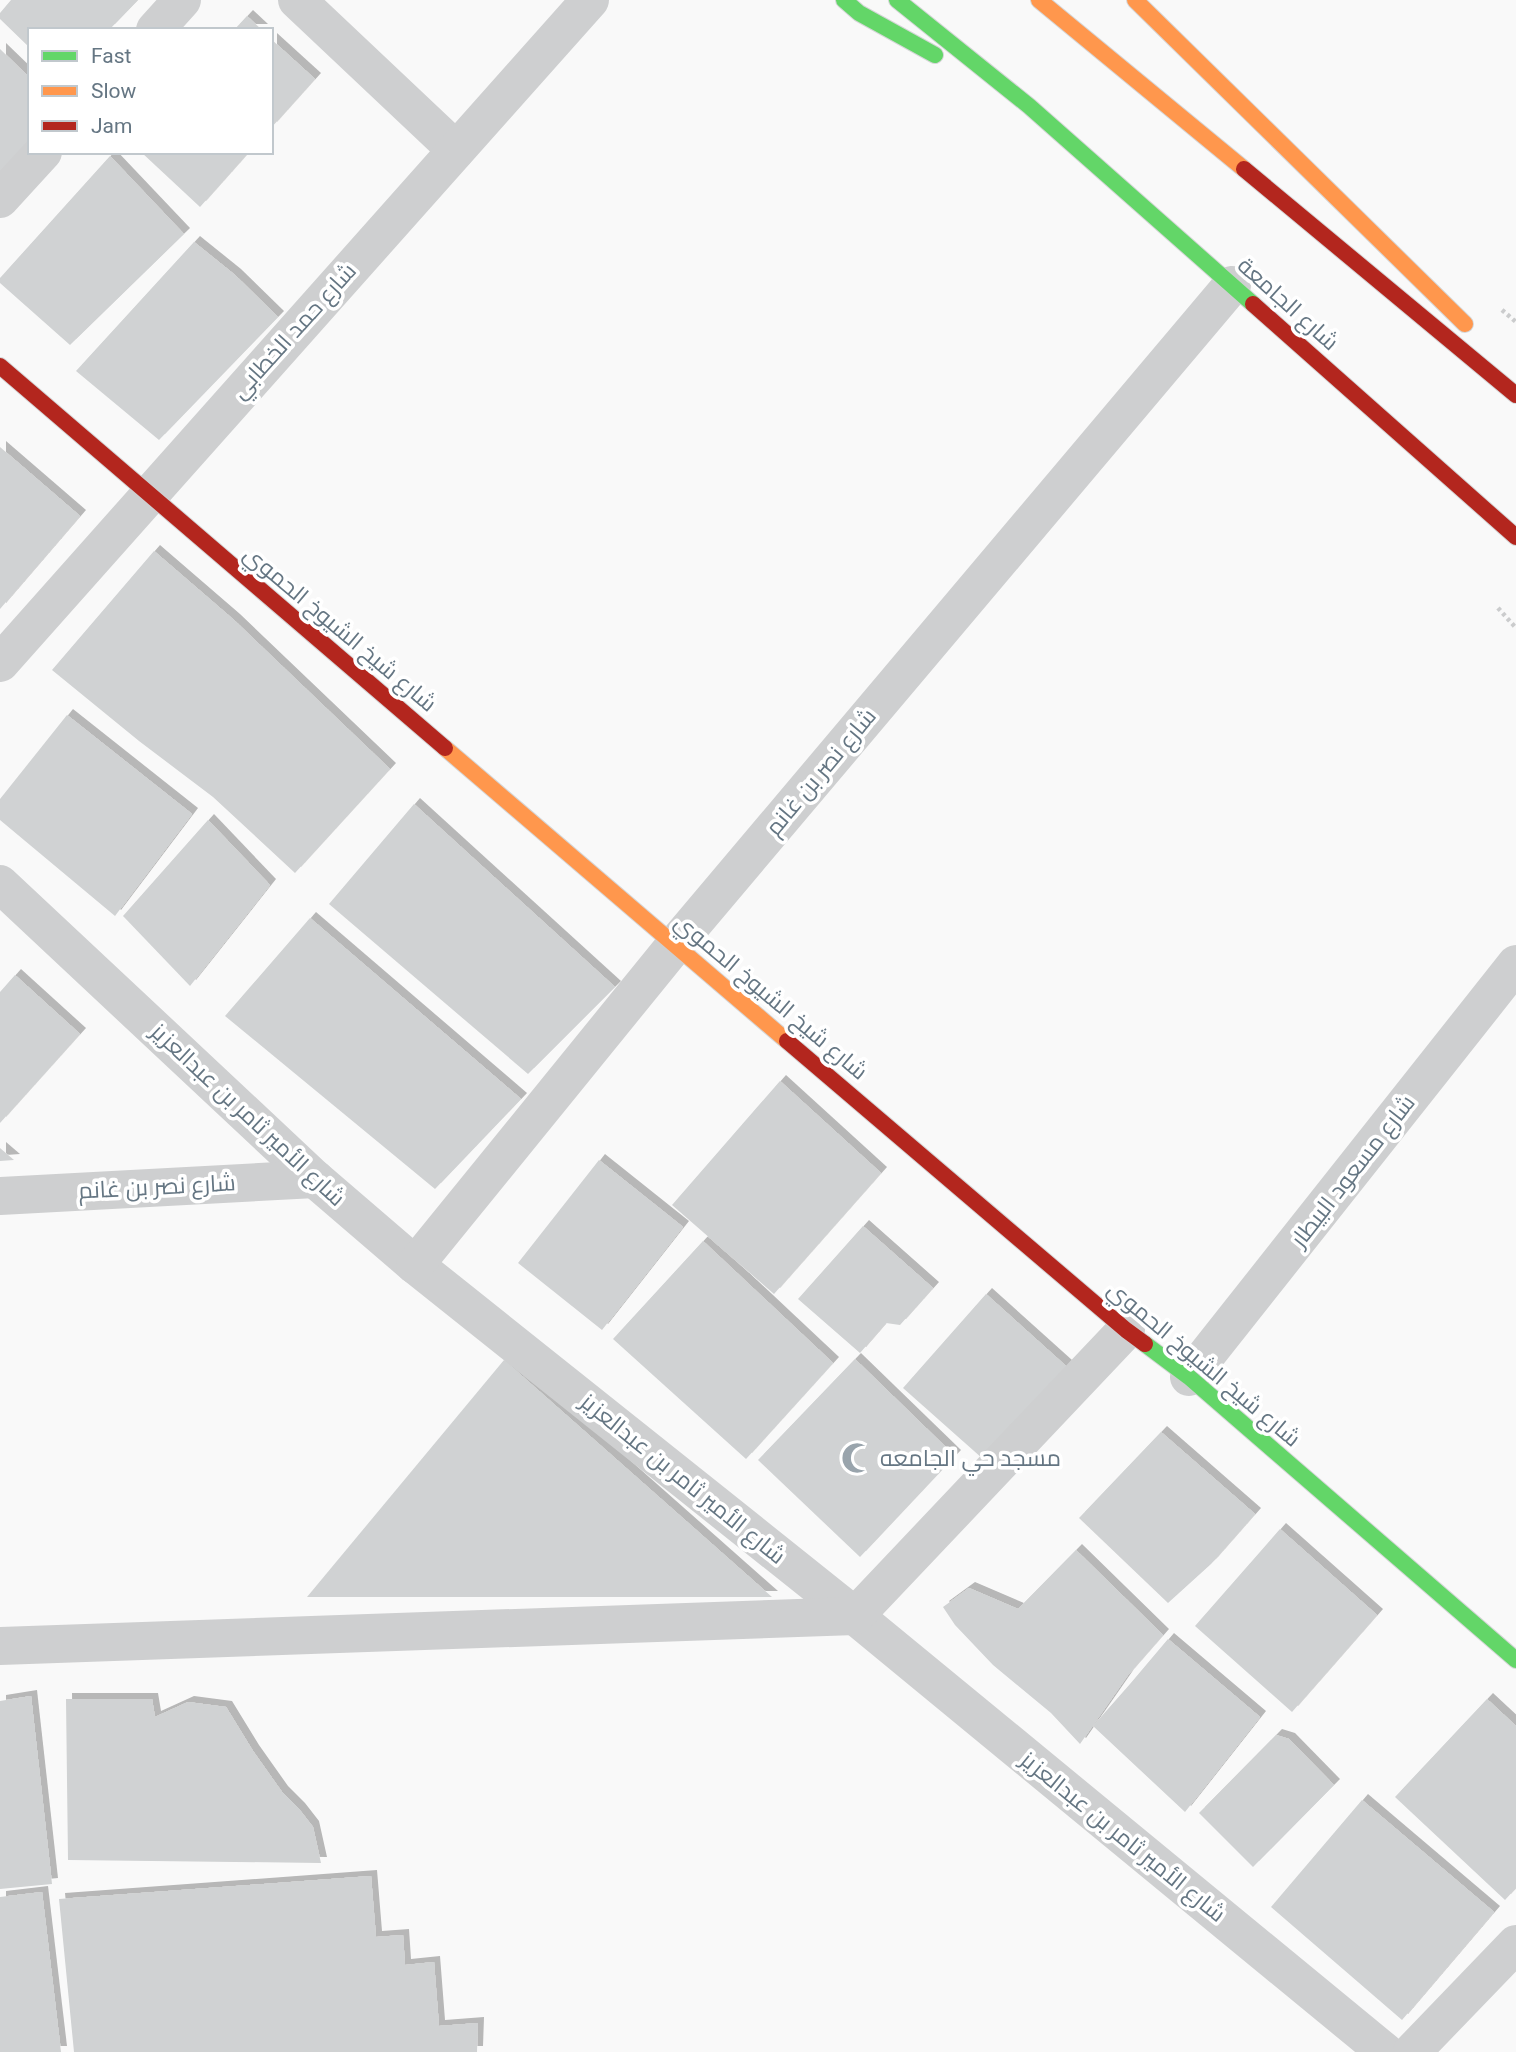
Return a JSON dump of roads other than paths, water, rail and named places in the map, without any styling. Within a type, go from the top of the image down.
[{"type":"main road","points":[[829,0],[859,13],[1029,106]]},
{"type":"main road","points":[[844,0],[859,13]]},
{"type":"main road","points":[[897,0],[1029,106]]},
{"type":"main road","points":[[1039,0],[1516,395]]},
{"type":"main road","points":[[1135,0],[1478,336]]},
{"type":"main road","name":"شارع الجامعة","points":[[1029,106],[1516,537]]},
{"type":"main road","name":"شارع شيخ الشيوخ الحموي","points":[[0,366],[1126,1330],[1189,1377],[1516,1660]]},
{"type":"street","points":[[157,28],[182,0]]},
{"type":"street","points":[[297,0],[456,150]]},
{"type":"street","name":"شارع حمد الخطابي","points":[[0,663],[590,0]]},
{"type":"street","points":[[0,199],[41,154]]},
{"type":"street","name":"شارع نصر بن غانم","points":[[415,1265],[675,945],[1232,285]]},
{"type":"street","name":"شارع الأمير ثامر بن عبدالعزيز","points":[[0,884],[315,1179],[415,1265],[855,1616],[1385,2052]]},
{"type":"street","name":"شارع مسعود البيطار","points":[[1189,1377],[1516,964]]},
{"type":"street","name":"شارع نصر بن غانم","points":[[0,1196],[315,1179]]},
{"type":"street","points":[[0,1646],[855,1616],[1126,1330]]},
{"type":"street","points":[[1412,2052],[1516,1944]]},
{"type":"place","name":"مسجد حي الجامعه","points":[[857,1458]]}]
